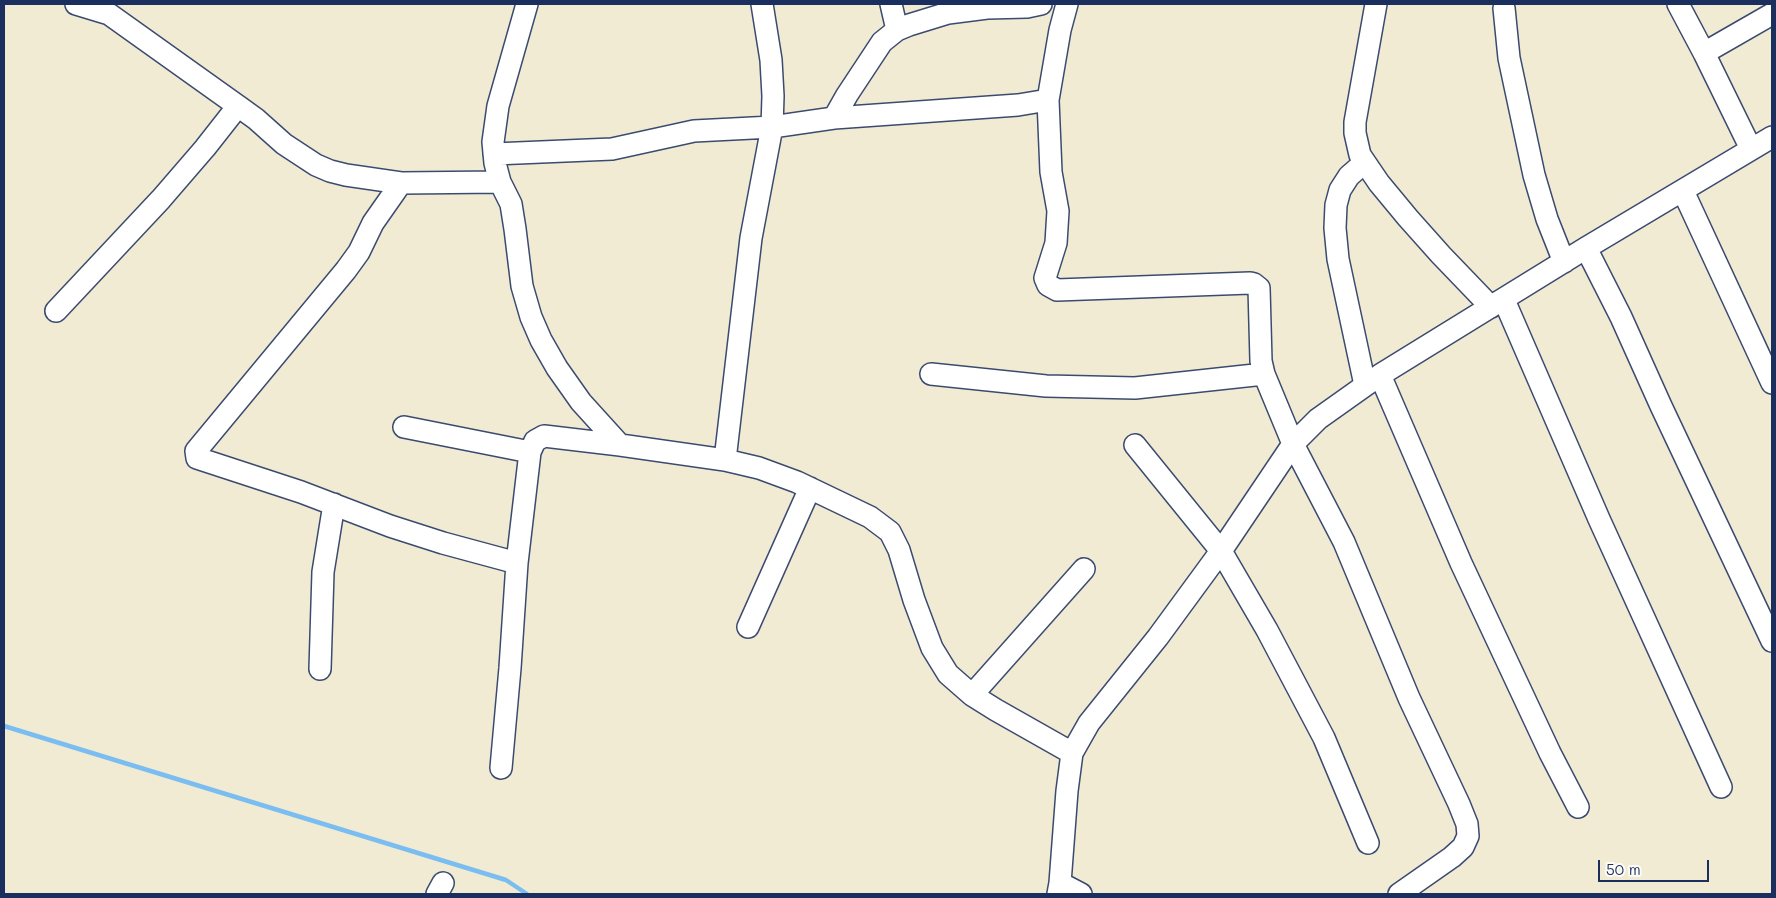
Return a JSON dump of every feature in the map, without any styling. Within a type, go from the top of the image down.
[{"type":"street","points":[[76,4],[113,9],[256,119],[284,144],[323,168],[346,176],[401,183],[500,182]]},
{"type":"street","points":[[527,4],[498,106],[493,142],[494,154],[500,182],[511,204],[516,229],[522,286],[531,317],[541,340],[557,368],[581,402],[620,445]]},
{"type":"street","points":[[725,460],[750,238],[772,127],[771,60],[762,4]]},
{"type":"street","points":[[891,4],[897,30]]},
{"type":"street","points":[[834,118],[882,42],[897,30],[948,14],[987,8],[1027,7],[1041,4]]},
{"type":"street","points":[[1067,4],[1048,100],[1051,172],[1058,211],[1056,243],[1045,278],[1048,285],[1057,290],[1254,284],[1259,288],[1261,361],[1264,374],[1293,444],[1344,542],[1409,698],[1467,824],[1468,836],[1463,847],[1452,857],[1399,894]]},
{"type":"street","points":[[1376,4],[1354,122],[1357,146],[1364,163],[1441,255],[1498,303],[1721,787]]},
{"type":"street","points":[[1081,894],[1059,889],[1072,753],[1089,723],[1158,637],[1221,552],[1293,444],[1318,419],[1373,380],[1586,248],[1766,143],[1704,53],[1678,4]]},
{"type":"street","points":[[1504,8],[1509,58],[1534,175],[1547,219],[1564,262]]},
{"type":"street","points":[[1704,53],[1772,14]]},
{"type":"street","points":[[494,154],[612,149],[694,131],[772,127],[834,118],[1018,105],[1048,100]]},
{"type":"street","points":[[56,312],[160,199],[205,148],[238,106]]},
{"type":"street","points":[[1364,163],[1348,176],[1340,190],[1336,205],[1335,228],[1338,259],[1373,380],[1546,744],[1578,807]]},
{"type":"street","points":[[401,183],[373,223],[359,252],[346,270],[196,454],[199,460],[334,504],[434,540],[517,564]]},
{"type":"street","points":[[1682,191],[1772,383]]},
{"type":"street","points":[[1586,248],[1621,317],[1772,641]]},
{"type":"street","points":[[931,374],[1046,386],[1135,388],[1264,374]]},
{"type":"street","points":[[404,427],[530,452]]},
{"type":"street","points":[[502,768],[517,564],[530,452],[535,441],[544,436],[725,460],[759,468],[810,488],[870,517],[890,532],[899,550],[914,600],[932,648],[948,674],[972,695],[1072,753]]},
{"type":"street","points":[[1135,445],[1221,552],[1267,630],[1324,738],[1368,843]]},
{"type":"street","points":[[748,627],[810,488]]},
{"type":"street","points":[[320,669],[323,572],[334,504]]},
{"type":"street","points":[[972,695],[1084,569]]},
{"type":"waterway","points":[[4,726],[506,880],[527,894]]}]
